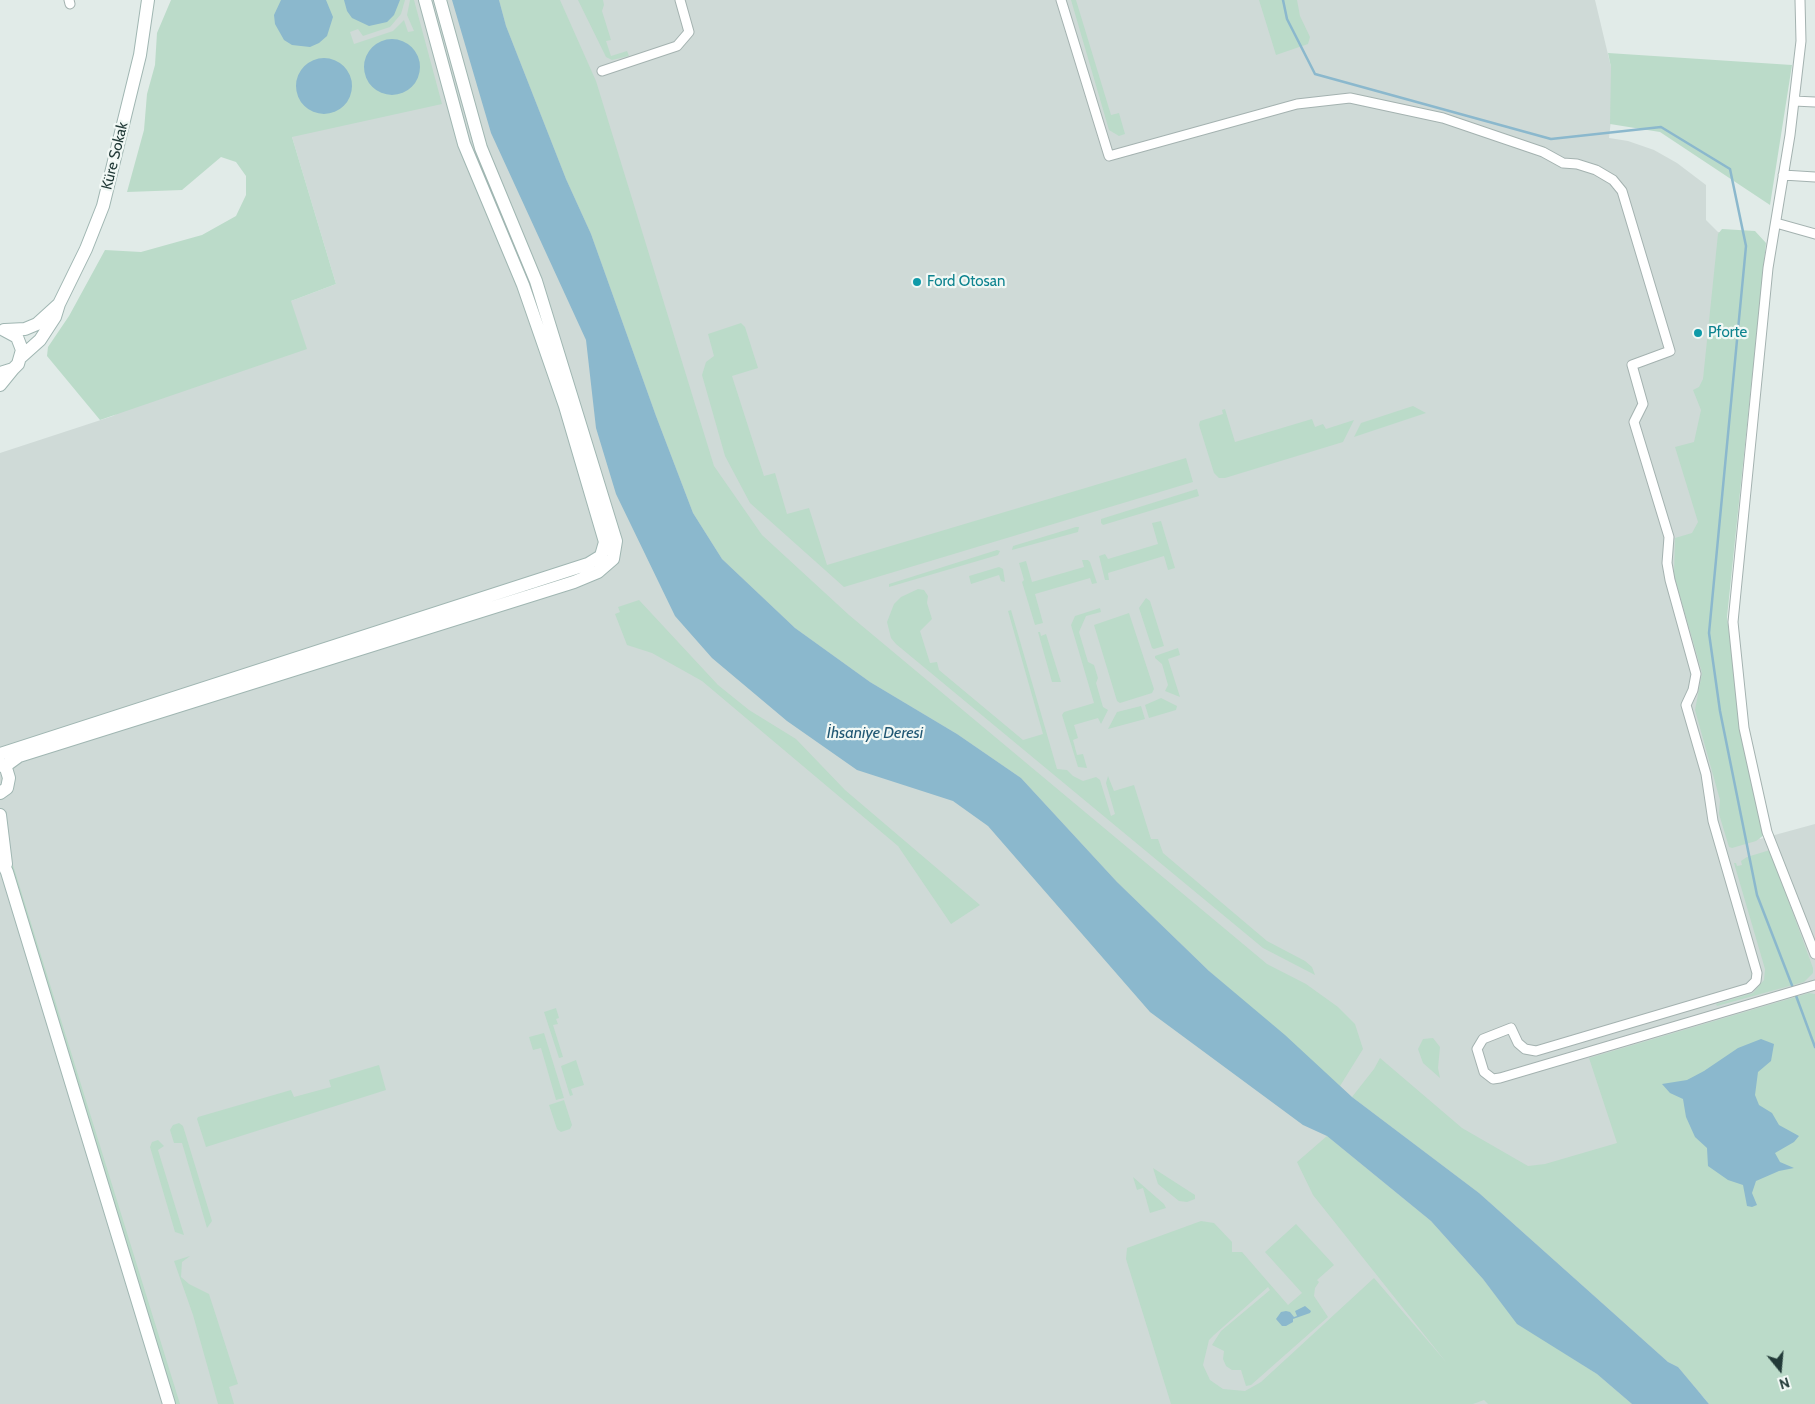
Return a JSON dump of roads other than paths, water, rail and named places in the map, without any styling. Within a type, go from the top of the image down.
[{"type":"main road","name":"Küre Sokak","points":[[0,385],[40,340],[55,316],[86,249],[103,206],[140,55],[148,0]]},
{"type":"main road","points":[[0,754],[588,564],[601,556],[605,542],[565,406],[523,285],[464,144],[424,0]]},
{"type":"main road","points":[[0,793],[9,783],[8,773],[2,765],[19,756],[574,582],[598,572],[613,559],[616,541],[536,281],[481,148],[440,0]]},
{"type":"main road","points":[[3,330],[26,329],[37,324],[59,304]]},
{"type":"main road","points":[[3,330],[17,337],[22,350],[22,358]]},
{"type":"main road","points":[[0,373],[13,369]]},
{"type":"main road","points":[[0,815],[7,872]]},
{"type":"main road","points":[[0,857],[7,872],[169,1404]]},
{"type":"street","points":[[602,71],[677,46],[689,32],[680,0]]},
{"type":"street","points":[[1061,0],[1109,156],[1297,104],[1350,98],[1443,118],[1542,152],[1563,164],[1577,164],[1596,170],[1613,180],[1622,192],[1670,351],[1632,365],[1643,404],[1634,422],[1669,537],[1667,563],[1670,580],[1696,674],[1693,690],[1686,705],[1706,774],[1713,821],[1757,973],[1756,982],[1749,988],[1536,1052],[1526,1049],[1518,1043],[1511,1028],[1483,1039],[1477,1049],[1484,1072],[1493,1079],[1500,1078],[1815,985]]},
{"type":"street","points":[[1800,0],[1801,41],[1784,175],[1768,268],[1732,622],[1744,728],[1767,832],[1815,954]]},
{"type":"street","points":[[1794,101],[1815,102]]},
{"type":"street","points":[[1784,175],[1815,178]]},
{"type":"street","points":[[1776,223],[1815,234]]},
{"type":"water","points":[[281,0],[326,0],[333,17],[327,36],[319,43],[310,47],[292,45],[284,40],[275,24],[274,15]]},
{"type":"water","points":[[344,0],[400,0],[394,15],[387,22],[369,26],[352,18],[347,11]]},
{"type":"water","name":"İhsaniye Deresi","points":[[452,0],[499,0],[506,26],[566,179],[591,234],[693,513],[722,559],[795,628],[870,682],[957,734],[1021,778],[1117,882],[1209,971],[1285,1035],[1352,1097],[1479,1193],[1668,1362],[1678,1367],[1709,1404],[1632,1404],[1597,1374],[1517,1324],[1483,1279],[1431,1221],[1327,1136],[1303,1125],[1150,1012],[988,826],[953,801],[857,770],[787,721],[712,658],[675,616],[616,494],[596,428],[586,340],[491,133]]},
{"type":"water","points":[[392,39],[403,41],[412,47],[418,56],[420,67],[418,78],[412,87],[403,93],[392,95],[381,93],[372,87],[366,78],[364,67],[366,56],[372,47],[381,41]]},
{"type":"water","points":[[318,58],[330,58],[340,62],[348,70],[352,86],[348,102],[340,110],[330,114],[318,114],[308,110],[300,102],[296,92],[296,80],[300,70],[308,62]]},
{"type":"water","points":[[1761,1039],[1774,1044],[1771,1061],[1758,1072],[1755,1095],[1759,1105],[1772,1113],[1779,1125],[1799,1136],[1794,1142],[1775,1153],[1780,1162],[1794,1168],[1779,1171],[1756,1181],[1752,1193],[1757,1205],[1752,1207],[1747,1206],[1743,1185],[1728,1180],[1708,1166],[1707,1148],[1695,1137],[1686,1117],[1683,1099],[1670,1093],[1662,1084],[1687,1080],[1738,1048]]},
{"type":"water","points":[[1305,1306],[1311,1311],[1310,1313],[1293,1319],[1293,1322],[1286,1326],[1282,1326],[1276,1319],[1281,1312],[1286,1311],[1290,1312],[1294,1317],[1297,1316],[1295,1311]]},
{"type":"waterway","points":[[1283,0],[1287,19],[1315,74],[1551,139],[1661,127],[1730,169],[1746,246],[1709,633],[1720,711],[1757,895],[1793,988]]},
{"type":"waterway","points":[[1795,993],[1815,1047]]},
{"type":"place","name":"Ford Otosan","points":[[917,282]]},
{"type":"place","name":"Pforte","points":[[1698,333]]}]
